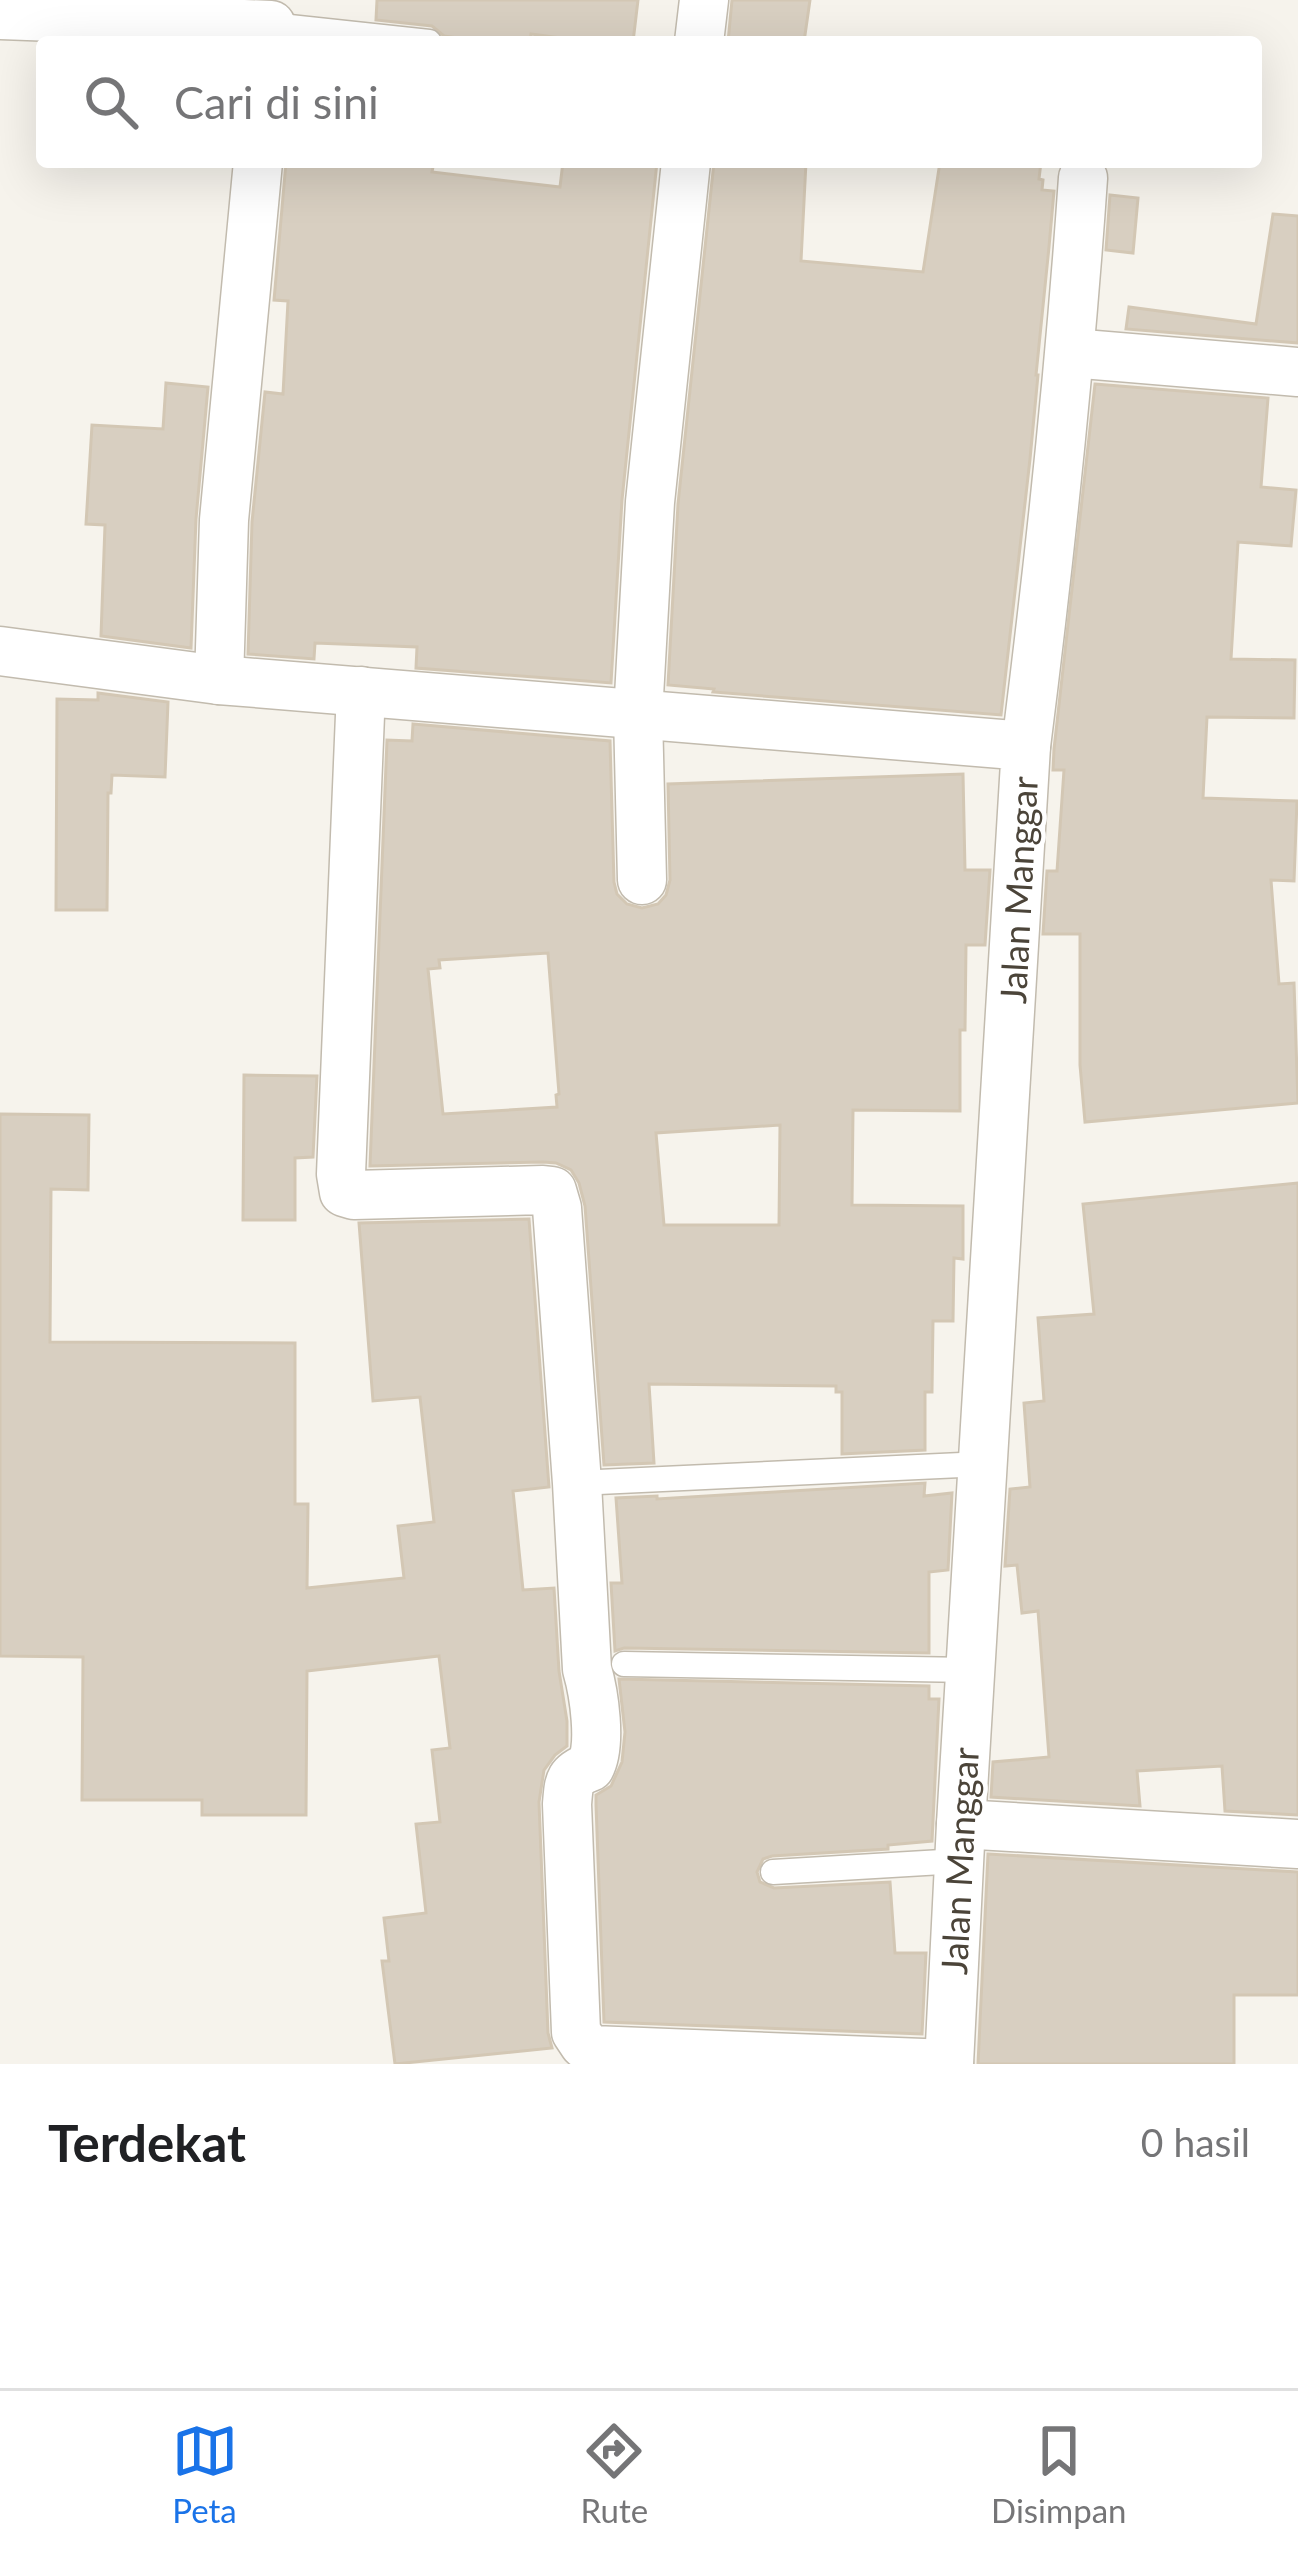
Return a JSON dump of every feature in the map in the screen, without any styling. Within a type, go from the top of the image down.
[{"type":"street","points":[[700,36],[704,0]]},
{"type":"street","points":[[0,15],[271,22]]},
{"type":"street","points":[[219,680],[224,520],[257,168]]},
{"type":"street","points":[[642,880],[638,714],[650,502],[685,168]]},
{"type":"street","points":[[1026,746],[1053,533],[1083,178]]},
{"type":"street","points":[[1071,353],[1298,372]]},
{"type":"street","name":"Jalan Manggar","points":[[0,651],[219,680],[1026,746],[949,2064]]},
{"type":"street","points":[[361,691],[341,1174],[344,1192],[552,1191],[557,1208],[596,1756],[590,1767],[569,1781],[567,1804],[576,2032],[592,2050],[949,2064]]},
{"type":"street","points":[[960,1843],[1298,1844]]},
{"type":"lane","points":[[271,22],[382,36]]},
{"type":"lane","points":[[577,1483],[983,1464]]},
{"type":"lane","points":[[624,1664],[970,1670]]},
{"type":"lane","points":[[773,1872],[960,1843]]},
{"type":"building","points":[[377,0],[638,0],[634,36],[444,36],[432,26],[376,20]]},
{"type":"building","points":[[732,0],[810,0],[805,36],[729,36]]},
{"type":"building","points":[[285,168],[433,168],[432,172],[560,187],[562,168],[656,168],[622,500],[611,683],[416,668],[417,647],[315,643],[314,659],[248,654],[252,522],[265,392],[283,394],[288,301],[274,300]]},
{"type":"building","points":[[713,168],[806,168],[801,261],[923,272],[939,168],[1040,168],[1042,190],[1054,191],[1001,715],[668,685],[678,504]]},
{"type":"building","points":[[1110,195],[1138,198],[1133,253],[1106,250]]},
{"type":"building","points":[[1273,214],[1298,216],[1298,343],[1126,329],[1129,307],[1256,324]]},
{"type":"building","points":[[166,383],[208,387],[191,648],[101,636],[105,525],[86,524],[92,425],[163,429]]},
{"type":"building","points":[[1095,384],[1268,398],[1261,487],[1296,490],[1291,546],[1238,542],[1231,659],[1295,660],[1294,718],[1207,717],[1203,798],[1297,801],[1294,881],[1271,880],[1279,984],[1294,983],[1298,1103],[1085,1122],[1080,934],[1043,934],[1047,871],[1057,871],[1064,770],[1053,770],[1054,749]]},
{"type":"building","points":[[98,693],[168,702],[165,777],[112,775],[107,910],[56,910],[57,699],[98,700]]},
{"type":"building","points":[[413,724],[610,741],[614,882],[627,904],[642,908],[658,904],[670,880],[668,784],[963,774],[965,870],[990,870],[985,945],[966,945],[960,1111],[853,1110],[852,1205],[963,1206],[963,1259],[954,1258],[953,1321],[933,1321],[925,1450],[842,1454],[842,1392],[836,1392],[836,1386],[649,1384],[654,1463],[604,1465],[585,1206],[571,1170],[543,1162],[370,1166],[387,740],[412,741]],"holes":[[[548,953],[557,1107],[443,1114],[428,969],[440,968],[439,960]],[[780,1125],[779,1225],[664,1225],[656,1133]]]},
{"type":"building","points":[[244,1075],[317,1076],[313,1157],[295,1158],[295,1220],[243,1220]]},
{"type":"building","points":[[0,1114],[89,1115],[88,1190],[51,1189],[50,1342],[295,1343],[295,1504],[308,1504],[307,1588],[404,1578],[398,1526],[434,1522],[420,1397],[373,1401],[359,1223],[529,1219],[549,1487],[513,1491],[523,1590],[554,1588],[567,1721],[567,1746],[544,1770],[539,1802],[552,2048],[395,2064],[382,1961],[389,1961],[384,1918],[426,1913],[416,1824],[440,1822],[432,1750],[450,1748],[439,1656],[307,1671],[306,1815],[202,1815],[202,1800],[82,1800],[83,1657],[0,1656]]},
{"type":"building","points":[[1298,1183],[1298,1815],[1225,1811],[1222,1766],[1137,1771],[1140,1806],[991,1797],[993,1762],[1049,1757],[1038,1611],[1022,1613],[1017,1565],[1005,1566],[1010,1489],[1030,1487],[1024,1403],[1044,1401],[1038,1318],[1094,1314],[1083,1204]]},
{"type":"building","points":[[925,1483],[924,1496],[952,1493],[948,1570],[929,1572],[929,1653],[615,1651],[611,1583],[622,1583],[616,1498]]},
{"type":"building","points":[[619,1679],[929,1686],[929,1699],[939,1699],[932,1841],[888,1845],[888,1849],[772,1856],[763,1859],[757,1872],[760,1882],[774,1888],[890,1882],[895,1953],[926,1953],[922,2034],[604,2022],[596,1795],[611,1786],[622,1762],[625,1732]]},
{"type":"building","points":[[988,1854],[1298,1872],[1298,1995],[1234,1995],[1234,2064],[978,2064]]}]
